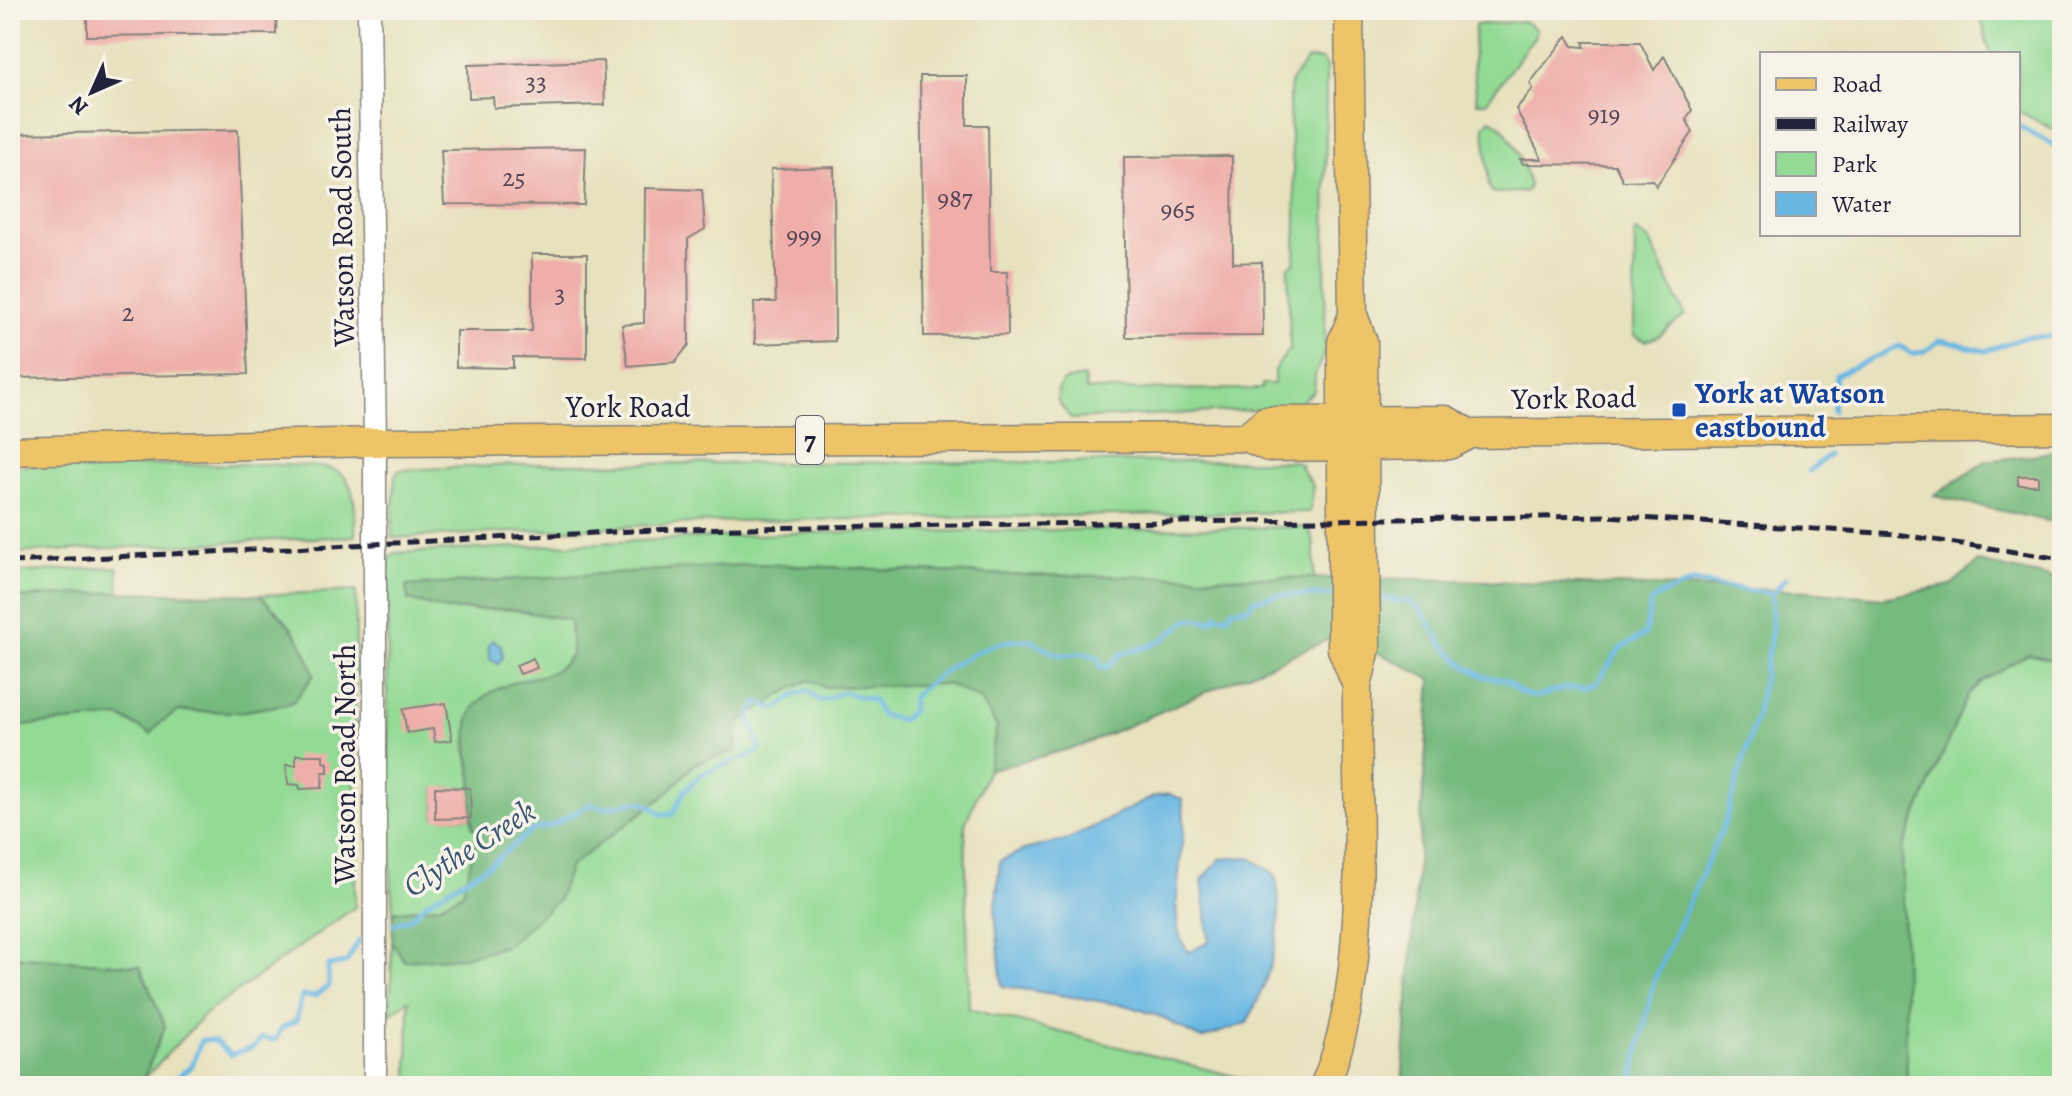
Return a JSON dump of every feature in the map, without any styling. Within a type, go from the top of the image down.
[{"type":"main road","points":[[1324,1086],[1332,1068],[1348,1001],[1356,931],[1357,686],[1342,649],[1354,623],[1353,434],[1363,342],[1353,315],[1349,10]]},
{"type":"main road","name":"York Road","points":[[10,451],[375,442],[1246,437],[1268,447],[1446,420],[1470,434],[2062,428]]},
{"type":"street","name":"Watson Road South","points":[[369,10],[375,442]]},
{"type":"street","name":"Watson Road North","points":[[375,442],[375,1086]]},
{"type":"green space","points":[[1979,10],[2062,10],[2062,134],[2020,112],[2020,52],[1990,52]]},
{"type":"green space","points":[[1524,21],[1536,29],[1534,37],[1487,101],[1477,103],[1473,62],[1475,25]]},
{"type":"green space","points":[[1308,59],[1322,60],[1326,65],[1325,351],[1315,375],[1314,391],[1293,408],[1071,419],[1057,400],[1058,389],[1063,381],[1084,377],[1086,390],[1261,389],[1262,384],[1274,384],[1274,370],[1290,348],[1288,267],[1295,262],[1296,215],[1289,107],[1291,81]]},
{"type":"green space","points":[[1490,119],[1504,130],[1516,148],[1529,187],[1525,192],[1493,193],[1489,187],[1484,126]]},
{"type":"green space","points":[[1635,231],[1650,241],[1685,315],[1659,336],[1646,341],[1634,336]]},
{"type":"green space","points":[[2062,451],[2062,524],[1934,496],[1986,461]]},
{"type":"green space","points":[[1295,461],[1302,465],[1300,467],[1313,486],[1310,512],[737,521],[392,538],[395,475],[400,470],[540,464]]},
{"type":"green space","points":[[10,466],[309,466],[338,472],[352,491],[355,536],[10,553]]},
{"type":"green space","points":[[1309,527],[1314,544],[1314,578],[1012,575],[758,564],[625,574],[409,600],[448,610],[509,609],[570,620],[572,654],[557,672],[512,683],[465,744],[473,783],[470,788],[435,788],[435,818],[471,818],[478,831],[463,893],[439,906],[393,912],[387,803],[388,567],[390,556],[395,553],[795,533]]},
{"type":"green space","points":[[1978,562],[2062,580],[2062,662],[2028,654],[1981,682],[1968,694],[1902,850],[1907,1086],[1402,1086],[1431,679],[1341,634],[1081,746],[988,770],[997,727],[981,700],[948,684],[825,687],[809,680],[781,694],[736,725],[736,751],[695,763],[664,796],[570,866],[558,900],[506,946],[464,957],[405,961],[392,943],[393,912],[439,906],[463,893],[478,831],[473,828],[472,822],[467,732],[473,709],[494,691],[552,672],[572,654],[570,620],[509,609],[448,610],[408,600],[406,586],[758,564],[1012,575],[1412,579],[1808,591],[1883,598],[1951,585]]},
{"type":"green space","points":[[117,567],[119,592],[10,598],[10,573]]},
{"type":"green space","points":[[356,591],[355,907],[204,1015],[143,1080],[165,1026],[140,966],[10,956],[10,727],[120,717],[151,733],[161,722],[179,711],[239,712],[287,704],[294,701],[314,675],[293,631],[260,595]]},
{"type":"green space","points":[[119,592],[260,595],[293,631],[314,675],[294,701],[287,704],[239,712],[179,711],[161,722],[151,734],[120,717],[10,727],[10,598]]},
{"type":"green space","points":[[2028,654],[2062,662],[2062,1086],[1907,1086],[1902,850],[1968,694],[1981,682]]},
{"type":"green space","points":[[809,680],[825,687],[948,684],[981,700],[997,727],[988,770],[965,824],[969,1009],[1273,1086],[408,1086],[409,1000],[390,1014],[392,943],[405,961],[558,900],[570,866],[664,796],[695,763],[736,751],[736,725],[781,694]]},
{"type":"green space","points":[[10,956],[140,966],[165,1026],[143,1080],[133,1086],[10,1086]]},
{"type":"water","points":[[493,640],[501,645],[503,657],[498,664],[490,659],[488,645]]},
{"type":"water","points":[[1169,794],[1182,799],[1184,816],[1177,923],[1181,940],[1190,952],[1209,941],[1202,880],[1220,859],[1249,857],[1275,874],[1279,913],[1274,951],[1263,988],[1247,1023],[1201,1039],[1159,1016],[1129,1006],[1002,986],[995,913],[1000,861],[1024,850],[1069,839],[1155,796]]},
{"type":"building","points":[[87,10],[277,10],[276,34],[87,36]]},
{"type":"building","points":[[1567,36],[1573,46],[1585,47],[1583,42],[1640,42],[1654,70],[1664,56],[1692,110],[1686,119],[1693,132],[1656,186],[1653,180],[1623,181],[1615,165],[1523,164],[1520,159],[1542,159],[1516,109],[1533,89],[1530,83]]},
{"type":"building","points":[[603,61],[605,105],[494,108],[493,97],[469,98],[468,65]]},
{"type":"building","points":[[920,76],[967,76],[967,125],[988,125],[990,272],[1007,272],[1008,335],[924,336]]},
{"type":"building","points":[[238,130],[248,374],[10,378],[10,250],[16,250],[14,134]]},
{"type":"building","points":[[586,148],[584,205],[444,204],[441,150]]},
{"type":"building","points":[[1232,156],[1233,263],[1262,262],[1263,336],[1126,337],[1124,157]]},
{"type":"building","points":[[834,167],[835,341],[755,344],[754,302],[776,302],[771,169]]},
{"type":"building","points":[[645,188],[702,190],[705,229],[688,239],[689,345],[675,362],[628,366],[622,325],[644,323]]},
{"type":"building","points":[[532,254],[587,254],[587,358],[513,357],[513,368],[456,367],[456,331],[532,331]]},
{"type":"building","points":[[2018,476],[2038,476],[2038,485],[2018,485]]},
{"type":"building","points":[[533,658],[537,668],[520,674],[516,665]]},
{"type":"building","points":[[446,703],[452,740],[435,742],[433,729],[407,733],[403,709]]},
{"type":"building","points":[[296,755],[323,755],[323,762],[328,763],[328,772],[323,772],[322,788],[300,789],[299,785],[288,784],[286,765],[296,765]]},
{"type":"building","points":[[435,787],[470,788],[471,818],[435,819]]},
{"type":"waterway","points":[[2020,127],[2062,149]]},
{"type":"waterway","name":"Clythe Creek","points":[[1833,411],[1836,375],[1900,346],[1912,354],[1925,351],[1941,340],[1985,351],[2026,337],[2062,336]]},
{"type":"waterway","name":"Clythe Creek","points":[[1809,471],[1829,455]]},
{"type":"waterway","name":"Clythe Creek","points":[[1373,597],[1411,602],[1423,613],[1443,645],[1464,665],[1485,677],[1505,680],[1520,692],[1535,697],[1566,688],[1586,688],[1597,682],[1621,648],[1645,634],[1651,602],[1660,595],[1694,582],[1772,594],[1786,578]]},
{"type":"waterway","points":[[1631,1086],[1655,978],[1724,825],[1756,718],[1772,630],[1772,594]]},
{"type":"waterway","name":"Clythe Creek","points":[[393,925],[411,918],[426,903],[492,863],[532,830],[553,825],[591,804],[609,807],[639,802],[663,815],[673,814],[684,792],[701,774],[758,752],[760,748],[749,717],[758,702],[776,709],[797,694],[808,691],[820,701],[843,692],[873,700],[881,715],[902,720],[912,711],[912,698],[936,677],[967,657],[1000,643],[1031,641],[1058,654],[1090,654],[1100,659],[1100,668],[1104,668],[1120,654],[1158,642],[1190,619],[1212,621],[1217,615],[1227,617],[1234,609],[1248,608],[1254,600],[1278,595],[1331,595]]},
{"type":"waterway","name":"Clythe Creek","points":[[166,1086],[192,1066],[201,1040],[215,1041],[231,1055],[254,1047],[261,1038],[275,1040],[282,1028],[296,1021],[302,996],[315,996],[329,986],[328,966],[346,963],[359,941]]},
{"type":"railway","points":[[10,562],[674,529],[1606,516],[1895,534],[2062,559]]},
{"type":"place","name":"York at Watson eastbound","points":[[1679,410]]}]
